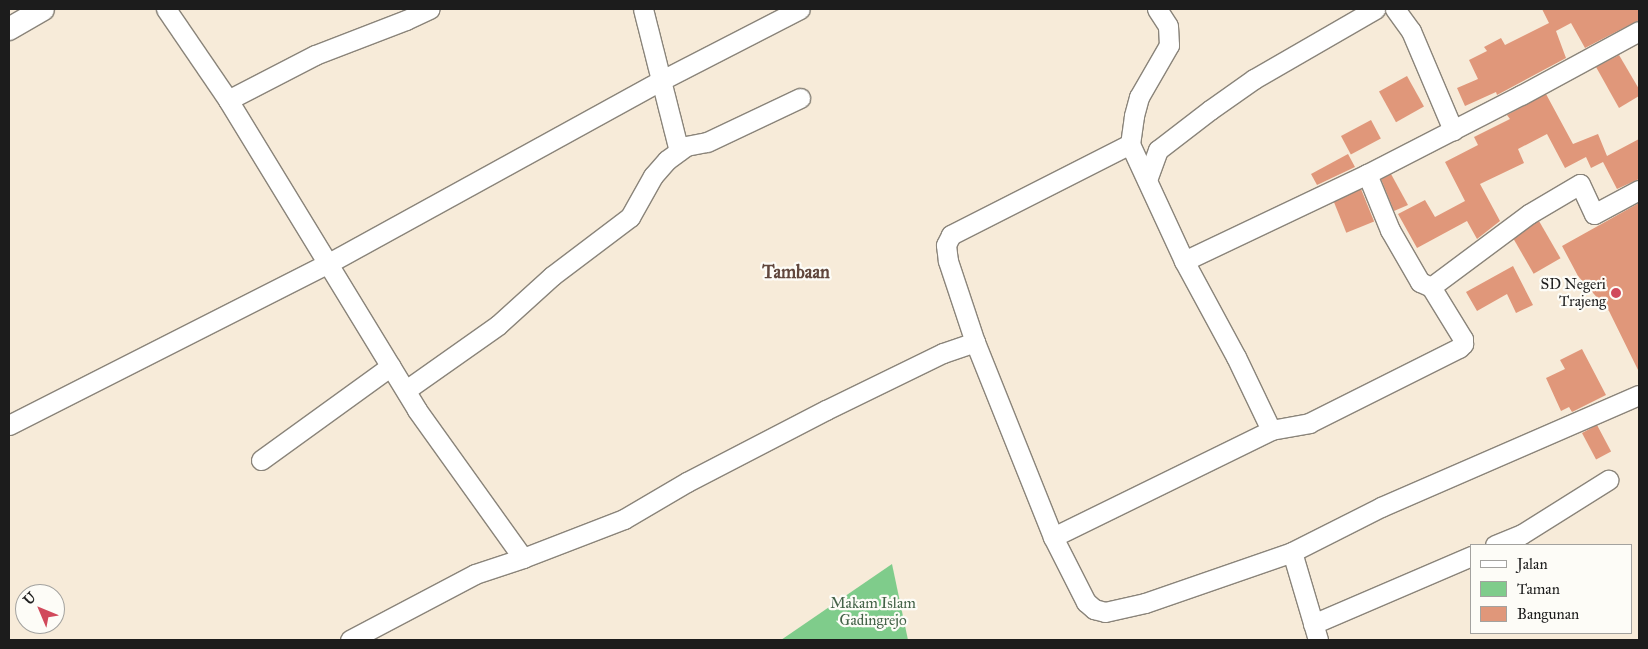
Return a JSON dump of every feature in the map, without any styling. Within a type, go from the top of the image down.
[{"type":"street","points":[[9,29],[43,9]]},
{"type":"street","points":[[166,9],[228,100],[417,410],[523,558]]},
{"type":"street","points":[[228,100],[315,55],[430,9]]},
{"type":"street","points":[[643,9],[679,151]]},
{"type":"street","points":[[9,425],[327,264],[660,81],[800,9]]},
{"type":"street","points":[[1157,9],[1168,26],[1169,45],[1139,97],[1130,144],[1184,261],[1236,357],[1271,430]]},
{"type":"street","points":[[1147,180],[1158,150],[1210,110],[1254,79],[1375,9]]},
{"type":"street","points":[[1395,9],[1411,31],[1453,130]]},
{"type":"street","points":[[1184,261],[1367,174],[1639,31]]},
{"type":"street","points":[[406,390],[498,325],[552,276],[630,217],[653,176],[666,160],[686,146],[715,138],[800,98]]},
{"type":"street","points":[[1130,144],[951,235],[946,245],[948,261],[975,342],[1053,537],[1086,602],[1100,612],[1145,603],[1292,552],[1381,507],[1639,395]]},
{"type":"street","points":[[1053,537],[1271,430],[1309,423],[1459,348],[1463,344],[1463,339],[1431,287],[1420,282],[1390,230],[1367,174]]},
{"type":"street","points":[[1431,287],[1529,214],[1580,184],[1594,214],[1639,190]]},
{"type":"street","points":[[350,640],[475,574],[523,558],[624,519],[687,482],[826,410],[943,353],[975,342]]},
{"type":"street","points":[[261,460],[391,366]]},
{"type":"street","points":[[1497,544],[1522,534],[1608,480]]},
{"type":"street","points":[[1292,552],[1316,632],[1470,557]]},
{"type":"green space","name":"Makam Islam Gadingrejo","points":[[892,564],[908,640],[781,640]]},
{"type":"building","points":[[1542,9],[1639,9],[1639,20],[1585,48],[1571,23],[1556,31],[1566,58],[1497,95],[1496,92],[1465,106],[1457,88],[1478,79],[1469,60],[1487,51],[1484,47],[1501,38],[1505,45],[1549,23]]},
{"type":"building","points":[[1619,55],[1639,89],[1639,96],[1619,108],[1596,67]]},
{"type":"building","points":[[1407,76],[1424,107],[1396,122],[1379,92]]},
{"type":"building","points":[[1546,94],[1573,144],[1598,134],[1607,156],[1639,139],[1639,179],[1617,189],[1603,162],[1591,168],[1586,157],[1565,168],[1547,134],[1518,149],[1524,163],[1480,184],[1500,221],[1477,239],[1467,221],[1417,248],[1398,214],[1425,200],[1435,217],[1465,201],[1445,162],[1478,145],[1474,137],[1510,119],[1507,115]]},
{"type":"building","points":[[1371,120],[1381,139],[1351,155],[1341,136]]},
{"type":"building","points":[[1348,154],[1355,167],[1317,185],[1311,174]]},
{"type":"building","points":[[1391,174],[1408,205],[1394,211],[1381,179]]},
{"type":"building","points":[[1361,189],[1374,221],[1346,233],[1333,200]]},
{"type":"building","name":"SD Negeri Trajeng","points":[[1639,203],[1639,372],[1609,311],[1578,276],[1562,246]]},
{"type":"building","points":[[1539,221],[1560,258],[1534,274],[1512,236]]},
{"type":"building","points":[[1513,266],[1533,305],[1516,313],[1507,294],[1477,311],[1466,292]]},
{"type":"building","points":[[1582,349],[1606,395],[1572,412],[1569,407],[1561,411],[1546,378],[1565,369],[1560,360]]},
{"type":"building","points":[[1597,425],[1611,451],[1596,459],[1582,433]]},
{"type":"place","name":"SD Negeri Trajeng","points":[[1616,293]]},
{"type":"district","name":"Tambaan","points":[[796,272]]}]
